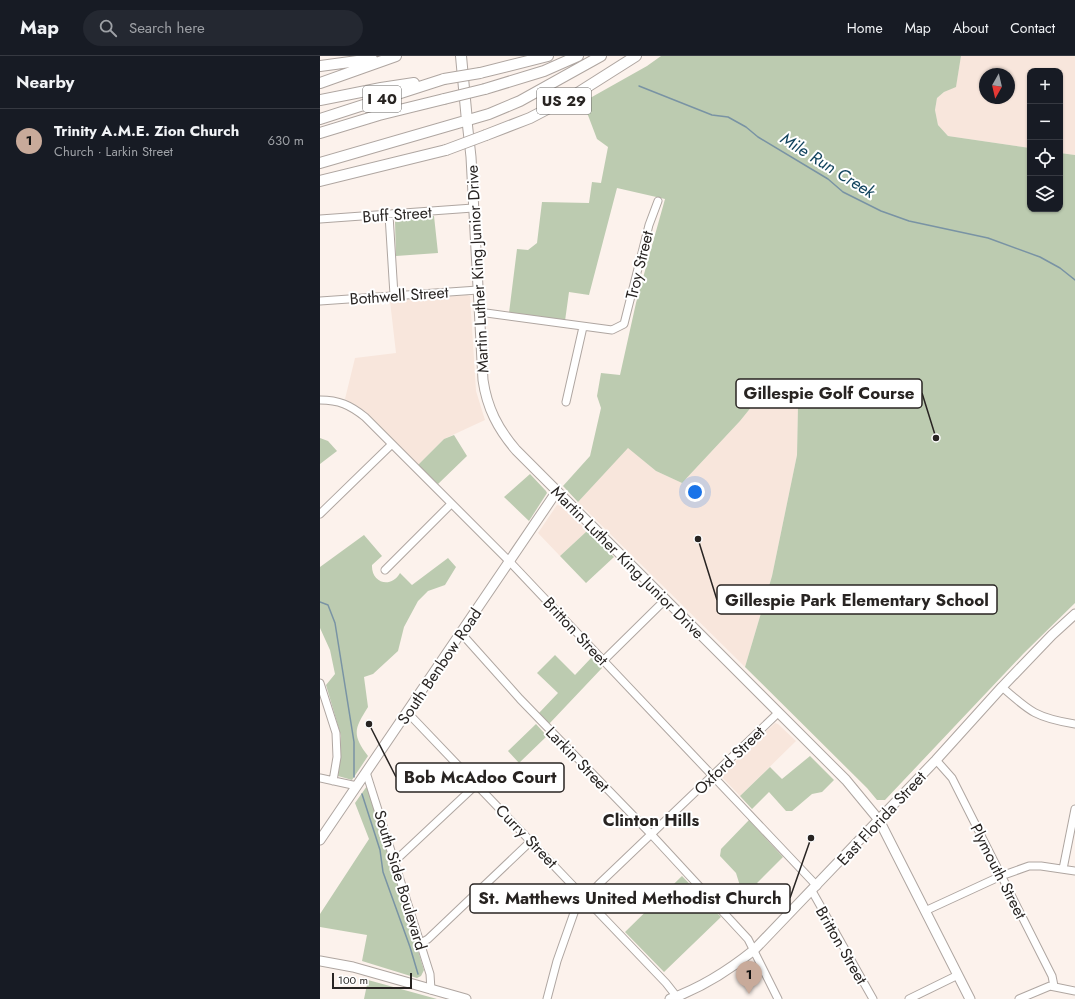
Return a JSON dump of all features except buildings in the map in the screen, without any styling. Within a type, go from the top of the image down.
[{"type":"highway","points":[[320,66],[397,56]]},
{"type":"highway","points":[[320,83],[397,56]]},
{"type":"highway","name":"Martin Luther King Junior Drive","points":[[461,56],[467,121]]},
{"type":"highway","name":"I 40","points":[[320,119],[444,80],[480,73],[548,56]]},
{"type":"highway","name":"I 40","points":[[320,134],[371,117],[486,89],[544,71],[578,56]]},
{"type":"highway","points":[[320,163],[390,141],[467,121],[520,101],[601,56]]},
{"type":"highway","name":"US 29","points":[[320,181],[446,150],[530,118],[576,94],[636,56]]},
{"type":"highway","points":[[320,100],[381,88],[444,80]]},
{"type":"main road","name":"Martin Luther King Junior Drive","points":[[467,121],[471,157],[483,380],[489,408],[495,422],[508,440],[557,491],[846,780],[879,820],[970,999]]},
{"type":"main road","name":"South Benbow Road","points":[[320,840],[557,491]]},
{"type":"main road","name":"East Florida Street","points":[[673,998],[719,976],[754,950],[936,760],[1002,687],[1052,635],[1075,614]]},
{"type":"main road","points":[[320,960],[353,967],[466,999]]},
{"type":"street","name":"Troy Street","points":[[583,327],[612,330],[619,328],[624,324],[649,225],[658,201]]},
{"type":"street","name":"Buff Street","points":[[320,219],[473,208]]},
{"type":"street","points":[[389,215],[394,295]]},
{"type":"street","name":"Bothwell Street","points":[[320,302],[394,295],[478,290]]},
{"type":"street","points":[[479,312],[583,327],[566,402]]},
{"type":"street","name":"Britton Street","points":[[320,400],[332,400],[354,408],[510,562],[713,775],[814,888],[873,999]]},
{"type":"street","points":[[320,514],[391,445]]},
{"type":"street","points":[[385,570],[451,504]]},
{"type":"street","points":[[603,661],[666,599]]},
{"type":"street","name":"Larkin Street","points":[[461,633],[520,699],[650,834],[748,939],[778,999]]},
{"type":"street","points":[[320,683],[336,733],[336,756],[333,781]]},
{"type":"street","points":[[1002,687],[1035,714],[1048,720],[1075,724]]},
{"type":"street","name":"Curry Street","points":[[407,712],[666,983],[673,998]]},
{"type":"street","name":"Oxford Street","points":[[547,999],[557,960],[575,910],[650,834],[778,713]]},
{"type":"street","name":"Plymouth Street","points":[[936,760],[952,778],[1052,976],[1054,986]]},
{"type":"street","name":"South Side Boulevard","points":[[366,772],[396,860],[421,943],[430,974],[431,990]]},
{"type":"street","points":[[320,778],[357,786]]},
{"type":"street","points":[[396,860],[477,784]]},
{"type":"street","points":[[1064,869],[1075,809]]},
{"type":"street","points":[[421,943],[428,939],[531,841]]},
{"type":"street","points":[[925,911],[1001,876],[1029,866],[1041,866],[1075,871]]},
{"type":"street","points":[[909,999],[958,975]]},
{"type":"street","points":[[1019,999],[1046,987],[1054,986],[1075,991]]},
{"type":"shaded area","points":[[961,56],[1075,56],[1075,155],[1063,153],[1063,68],[1027,68],[1027,148],[948,136],[938,125],[935,110],[937,98],[944,92],[956,86]]},
{"type":"shaded area","points":[[470,296],[476,391],[485,420],[444,439],[418,465],[365,411],[345,399],[355,358],[396,353],[390,301]]},
{"type":"shaded area","points":[[765,390],[798,405],[797,455],[772,576],[745,667],[578,502],[628,447],[656,471],[682,483],[740,421]]},
{"type":"shaded area","points":[[557,505],[561,506],[587,531],[560,556],[538,533]]},
{"type":"shaded area","points":[[775,723],[796,741],[740,796],[722,777],[722,775]]},
{"type":"green space","points":[[661,56],[961,56],[956,87],[944,92],[937,98],[935,110],[938,125],[948,136],[1027,148],[1027,212],[1063,212],[1063,153],[1075,155],[1075,603],[1024,653],[885,800],[877,800],[867,788],[745,667],[772,576],[797,455],[798,405],[765,390],[740,421],[682,483],[656,471],[628,448],[578,502],[563,486],[590,456],[601,408],[597,396],[601,373],[620,375],[636,303],[665,199],[617,188],[589,295],[569,292],[565,321],[509,313],[517,249],[528,250],[537,243],[542,202],[589,203],[592,182],[601,183],[608,147],[597,139],[583,102],[647,66]]},
{"type":"green space","points":[[434,216],[438,253],[396,256],[395,222],[398,219]]},
{"type":"green space","points":[[454,435],[467,456],[438,484],[418,465],[444,439]]},
{"type":"green space","points":[[320,438],[328,441],[337,451],[320,464]]},
{"type":"green space","points":[[530,474],[547,493],[529,521],[504,497]]},
{"type":"green space","points":[[587,531],[614,557],[586,583],[560,556]]},
{"type":"green space","points":[[364,535],[382,556],[372,565],[375,576],[382,582],[392,581],[400,573],[412,585],[448,558],[456,567],[445,585],[428,591],[418,601],[404,627],[398,651],[373,674],[364,677],[368,707],[360,720],[357,736],[368,756],[352,780],[338,776],[341,736],[326,685],[335,674],[330,650],[320,628],[320,567]]},
{"type":"green space","points":[[555,655],[575,675],[592,657],[602,668],[549,724],[539,713],[558,693],[537,673]]},
{"type":"green space","points":[[536,724],[547,736],[519,763],[508,751]]},
{"type":"green space","points":[[810,756],[834,780],[822,792],[812,794],[792,811],[786,811],[769,792],[752,809],[740,796],[770,767],[782,779]]},
{"type":"green space","points":[[367,786],[424,970],[421,976],[417,978],[362,961],[367,935],[320,927],[320,914],[369,839],[355,803]]},
{"type":"green space","points":[[749,820],[783,857],[757,883],[762,888],[751,900],[741,889],[736,873],[720,856],[721,849]]},
{"type":"green space","points":[[682,876],[721,917],[664,972],[625,932]]},
{"type":"green space","points":[[368,980],[437,999],[364,999]]},
{"type":"waterway","name":"Mile Run Creek","points":[[639,86],[712,115],[728,117],[828,179],[843,192],[881,211],[909,221],[988,238],[1040,257],[1060,268],[1075,280]]},
{"type":"waterway","points":[[320,602],[328,605],[335,623],[354,742],[354,777]]},
{"type":"waterway","points":[[362,794],[380,850],[383,872],[418,974]]},
{"type":"place","name":"Gillespie Golf Course","points":[[936,438]]},
{"type":"place","name":"Gillespie Park Elementary School","points":[[698,539]]},
{"type":"place","name":"Bob McAdoo Court","points":[[369,724]]},
{"type":"place","name":"St. Matthews United Methodist Church","points":[[811,838]]},
{"type":"place","name":"Trinity A.M.E. Zion Church","points":[[749,994]]},
{"type":"district","name":"Clinton Hills","points":[[651,820]]}]
